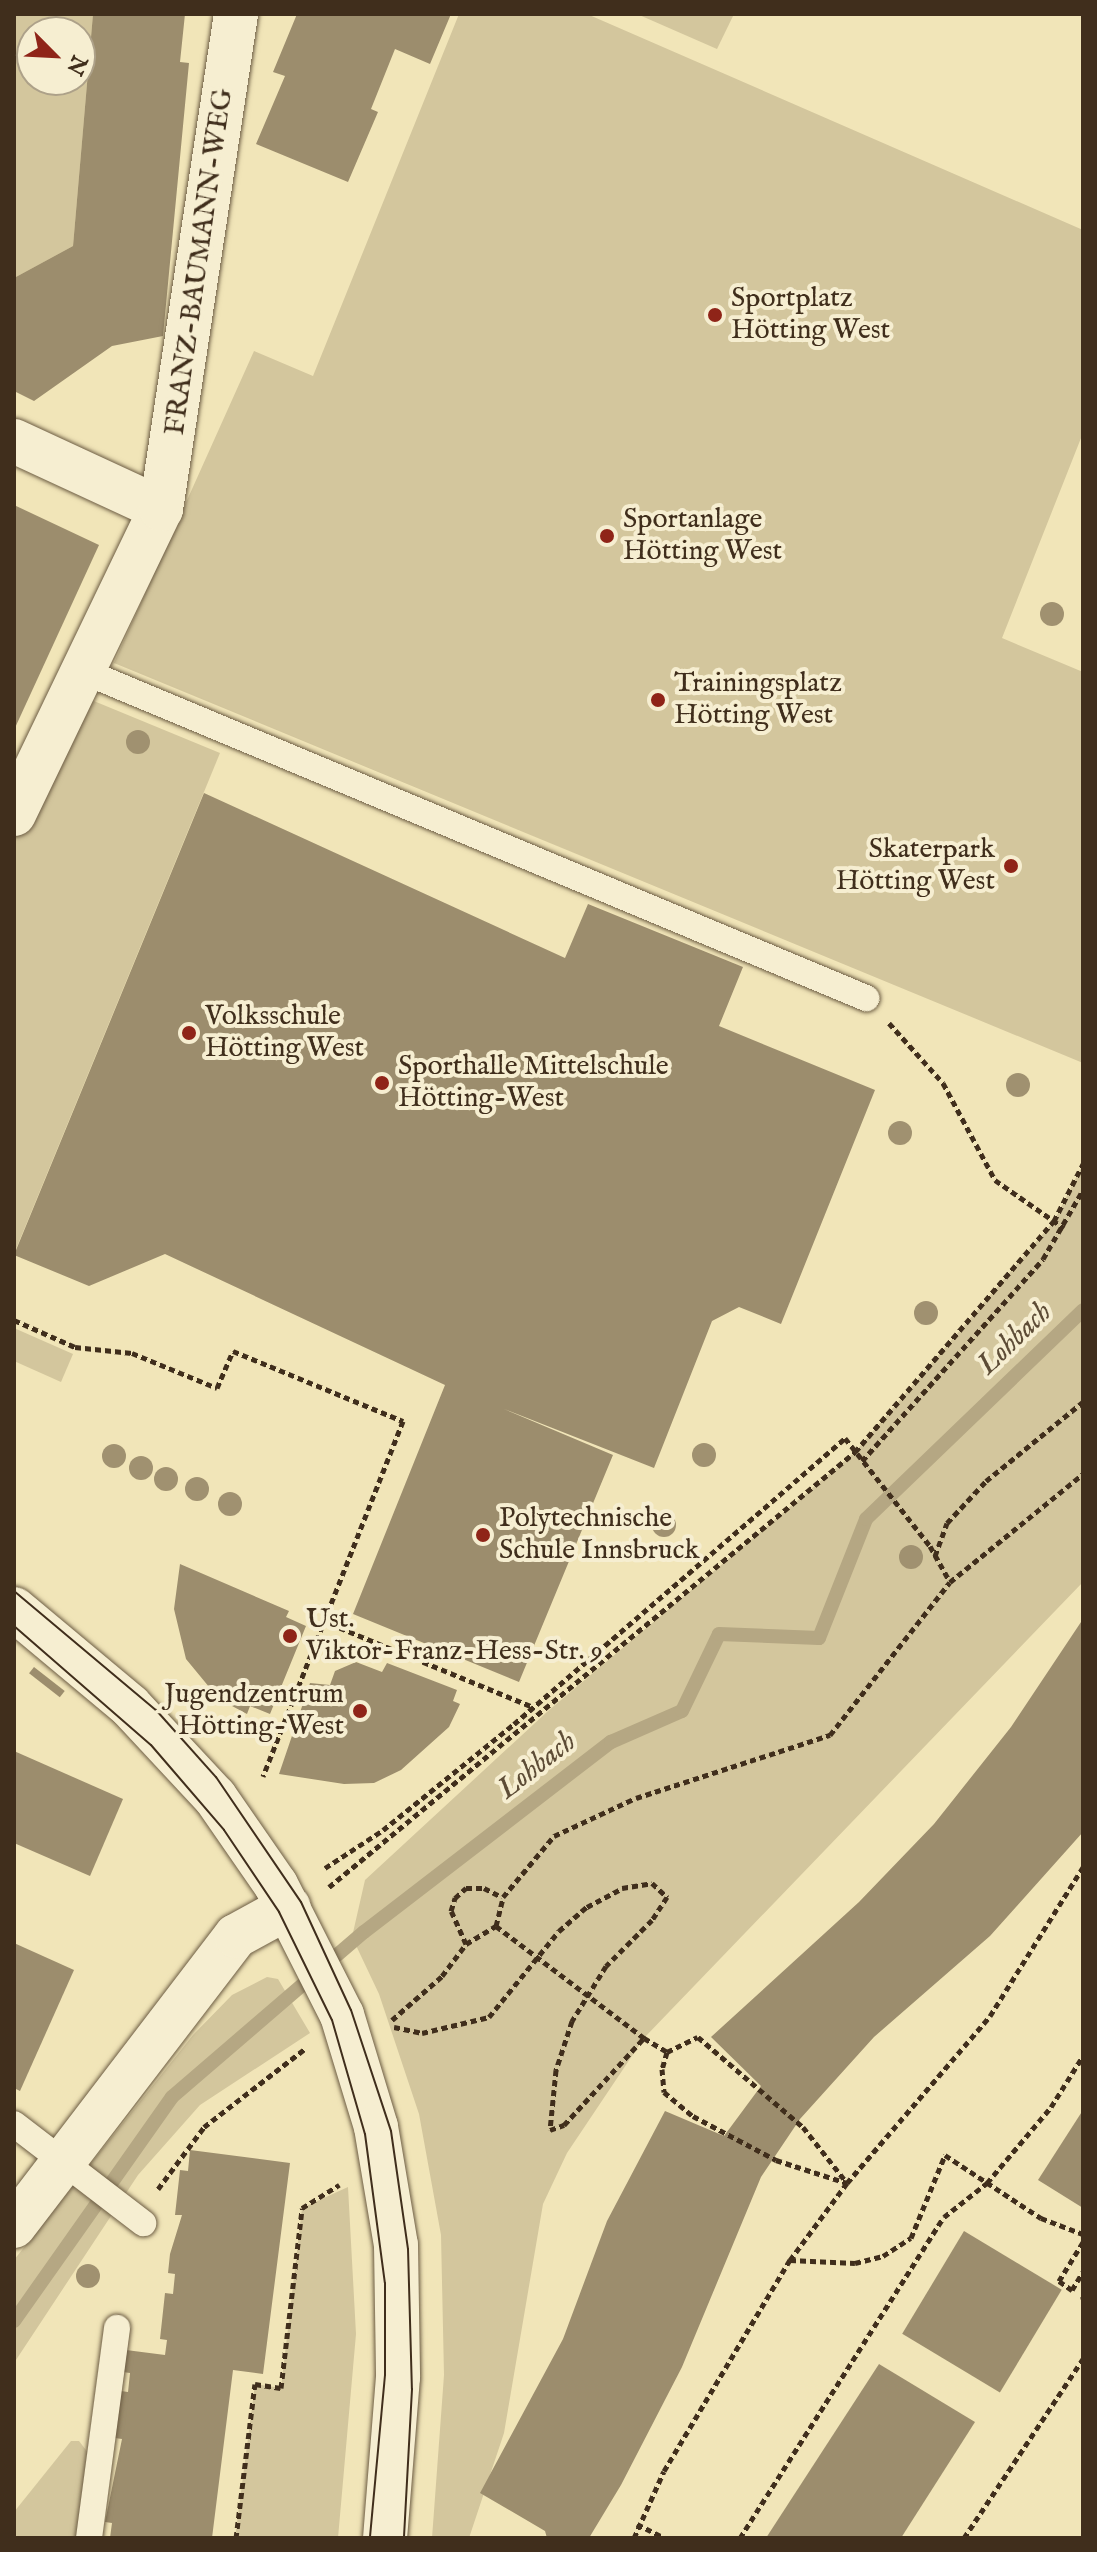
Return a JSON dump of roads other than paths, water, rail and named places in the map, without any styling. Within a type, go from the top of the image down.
[{"type":"street","name":"FRANZ-BAUMANN-WEG","points":[[14,814],[161,509],[180,406],[236,14]]},
{"type":"street","points":[[14,441],[161,509]]},
{"type":"street","points":[[14,1609],[110,1688],[179,1756],[234,1823],[289,1907],[315,1958],[329,2028],[376,2127],[396,2245],[398,2377],[385,2538]]},
{"type":"street","points":[[14,2226],[75,2172],[236,1936],[289,1907]]},
{"type":"lane","points":[[83,671],[866,998]]},
{"type":"lane","points":[[14,2124],[140,2221]]},
{"type":"lane","points":[[89,2538],[117,2328]]},
{"type":"waterway","name":"Lohbach","points":[[14,2321],[172,2097],[364,1932],[611,1742],[682,1711],[719,1634],[819,1638],[866,1519],[1083,1310]]},
{"type":"tram line","points":[[14,1591],[156,1710],[216,1777],[301,1902],[351,2010],[391,2131],[408,2249],[412,2389],[404,2538]]},
{"type":"tram line","points":[[14,1626],[151,1745],[224,1830],[279,1912],[332,2020],[365,2134],[385,2283],[385,2375],[370,2538]]},
{"type":"place","name":"Sportplatz Hötting West","points":[[715,315]]},
{"type":"place","name":"Sportanlage Hötting West","points":[[607,536]]},
{"type":"place","name":"Trainingsplatz Hötting West","points":[[658,700]]},
{"type":"place","name":"Skaterpark Hötting West","points":[[1011,866]]},
{"type":"place","name":"Volksschule Hötting West","points":[[189,1033]]},
{"type":"place","name":"Sporthalle Mittelschule Hötting-West","points":[[382,1083]]},
{"type":"place","name":"Polytechnische Schule Innsbruck","points":[[483,1535]]},
{"type":"place","name":"Ust. Viktor-Franz-Hess-Str. 9","points":[[290,1636]]},
{"type":"place","name":"Jugendzentrum Hötting-West","points":[[360,1711]]}]
